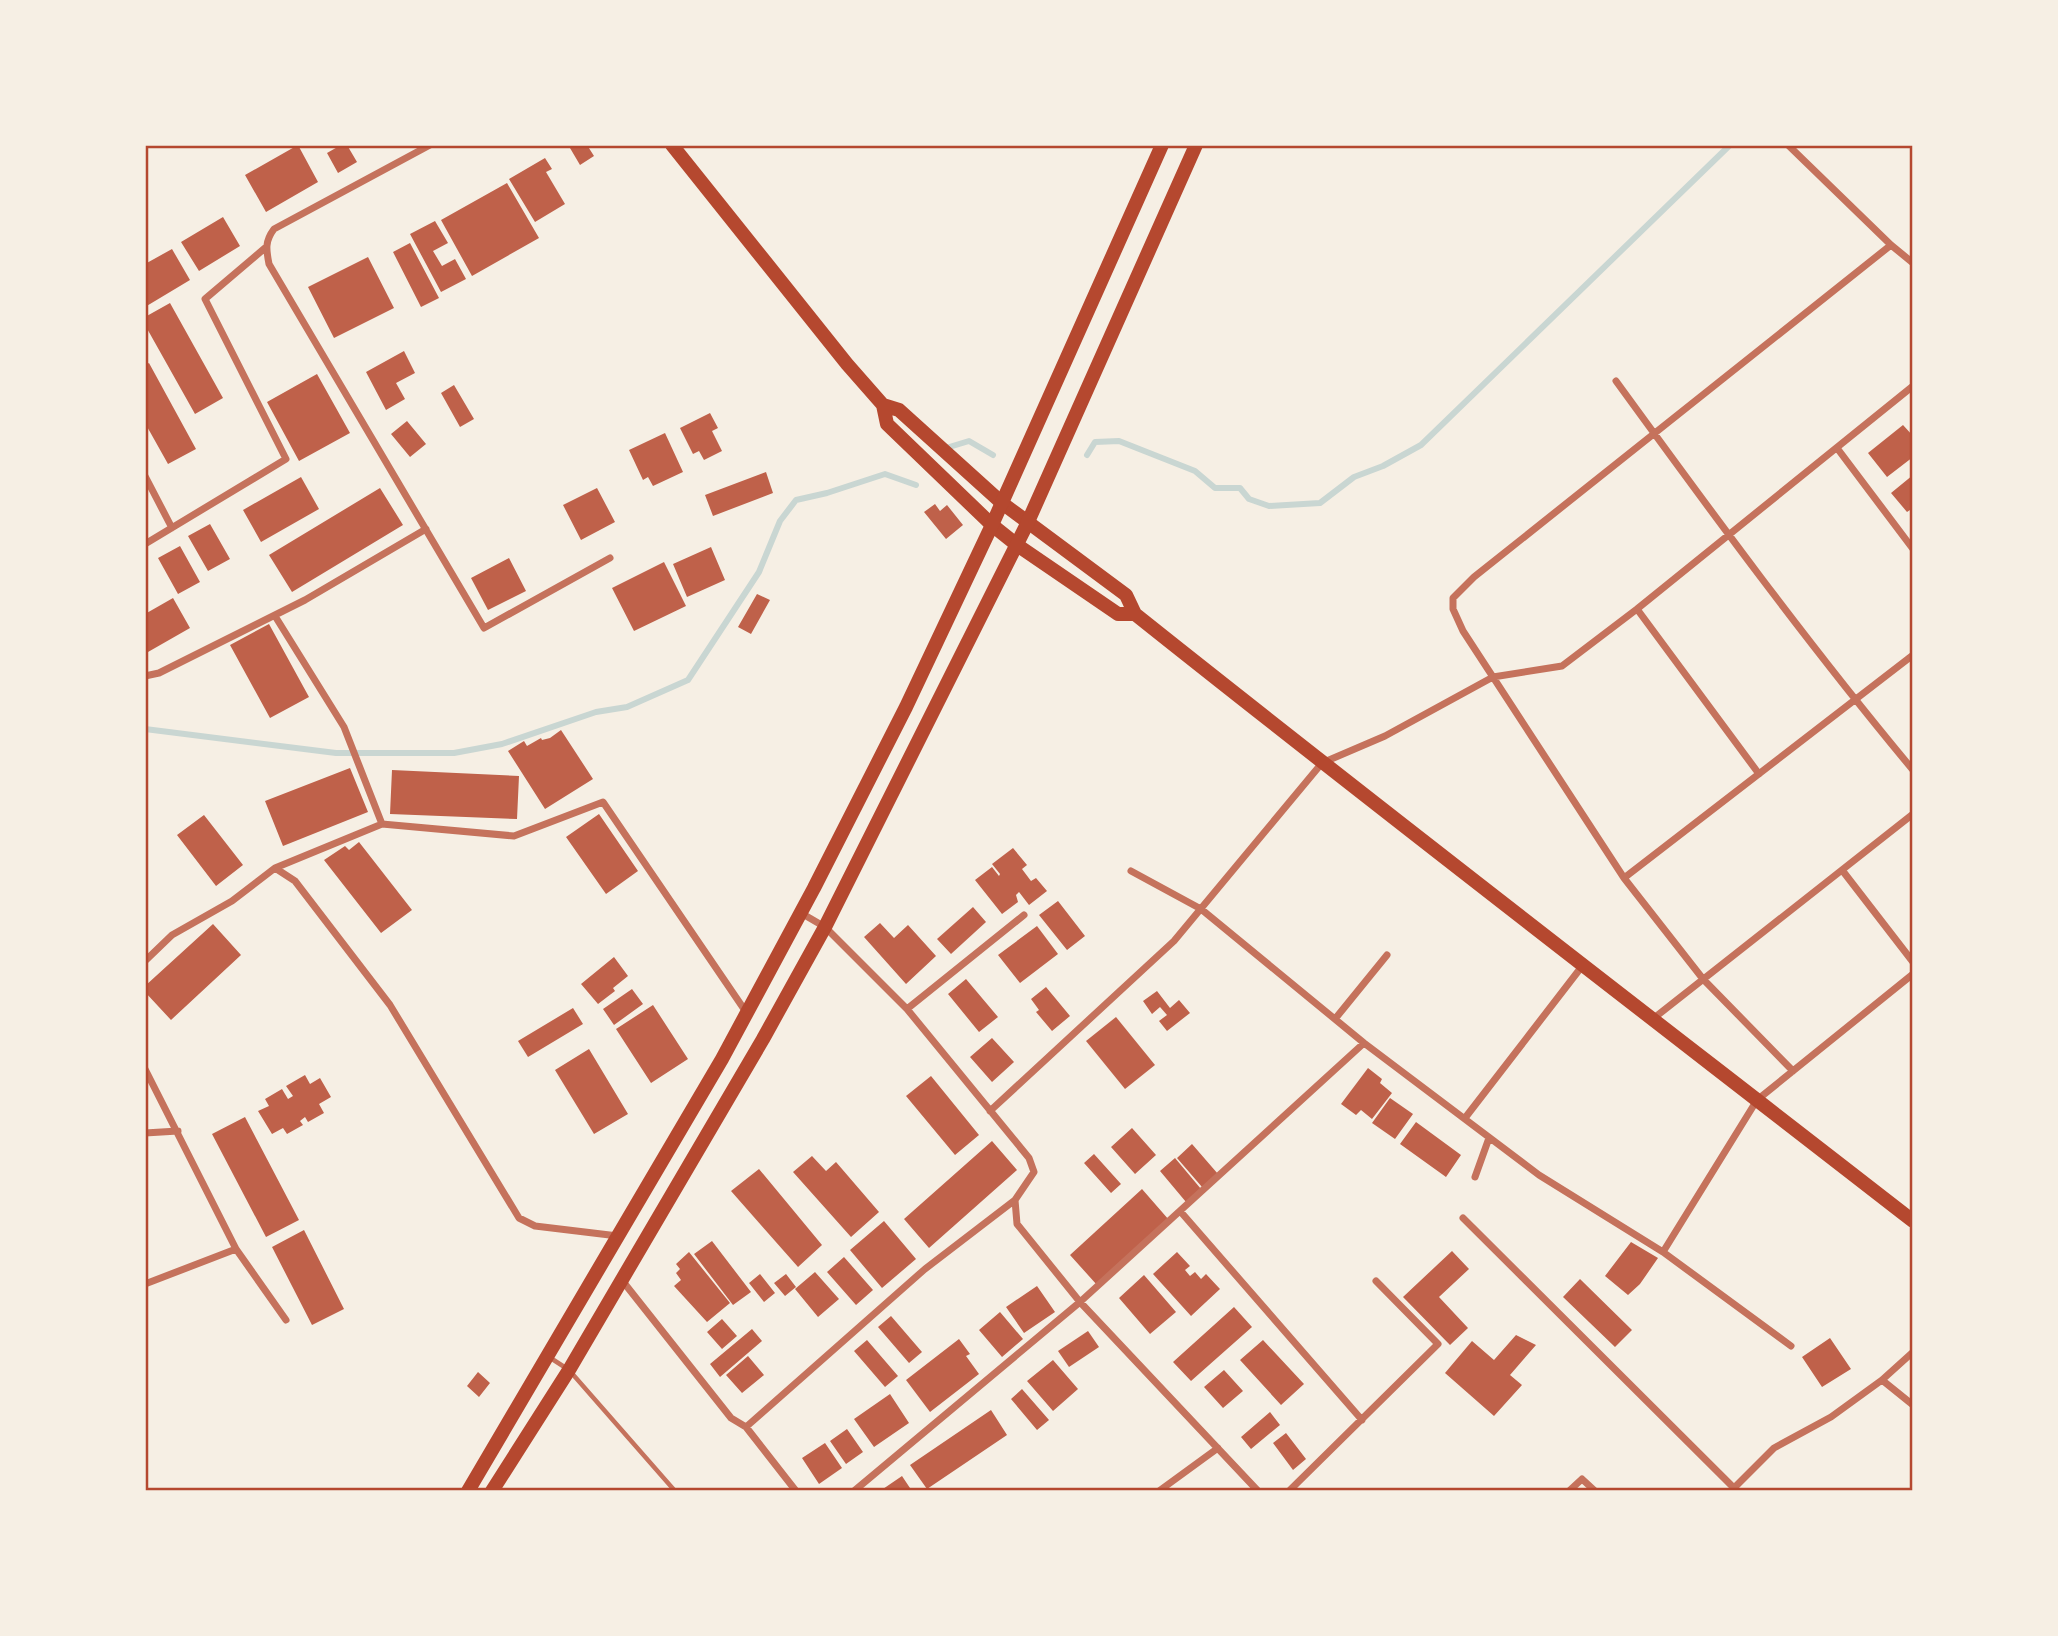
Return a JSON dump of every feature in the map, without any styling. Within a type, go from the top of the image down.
[{"type":"main road","points":[[672,145],[847,364],[883,405],[887,424],[992,525],[1017,545],[1118,614],[1135,614]]},
{"type":"main road","points":[[468,1491],[618,1236],[801,913],[906,707],[992,525],[1162,145]]},
{"type":"main road","points":[[492,1491],[569,1370],[763,1039],[825,927],[1027,524],[1196,145]]},
{"type":"main road","points":[[883,405],[899,410],[1027,524],[1126,595],[1135,614],[1322,764],[1654,1018],[1913,1221]]},
{"type":"street","points":[[145,544],[286,459],[205,299],[265,248],[274,229],[430,145]]},
{"type":"street","points":[[1787,145],[1913,263]]},
{"type":"street","points":[[1793,1071],[1703,979],[1624,878],[1463,631],[1453,608],[1453,597],[1457,591],[1891,245]]},
{"type":"street","points":[[265,248],[275,276],[484,628],[610,558]]},
{"type":"street","points":[[1616,381],[1727,535],[1854,700],[1913,770]]},
{"type":"street","points":[[990,1111],[1174,941],[1322,764],[1385,736],[1493,677],[1562,666],[1637,609],[1913,386]]},
{"type":"street","points":[[1837,448],[1913,549]]},
{"type":"street","points":[[145,476],[172,528]]},
{"type":"street","points":[[145,676],[159,673],[275,616],[426,529]]},
{"type":"street","points":[[1637,609],[1759,774]]},
{"type":"street","points":[[275,616],[344,727],[382,824]]},
{"type":"street","points":[[1624,878],[1913,655]]},
{"type":"street","points":[[145,961],[172,935],[232,901],[275,868],[382,824],[514,836],[603,802],[747,1012]]},
{"type":"street","points":[[1654,1018],[1913,814]]},
{"type":"street","points":[[275,868],[295,881],[390,1005],[519,1218],[535,1226],[618,1236]]},
{"type":"street","points":[[1842,870],[1913,962]]},
{"type":"street","points":[[1131,871],[1200,909],[1364,1042],[1539,1175],[1663,1252],[1791,1346]]},
{"type":"street","points":[[746,1427],[925,1269],[1015,1200],[1030,1180],[1034,1167],[907,1009],[825,927],[801,913]]},
{"type":"street","points":[[907,1009],[1024,915]]},
{"type":"street","points":[[1335,1019],[1387,955]]},
{"type":"street","points":[[1465,1118],[1583,965]]},
{"type":"street","points":[[1663,1252],[1757,1100],[1913,974]]},
{"type":"street","points":[[854,1491],[1080,1302],[1364,1042]]},
{"type":"street","points":[[145,1069],[236,1249],[286,1320]]},
{"type":"street","points":[[145,1133],[178,1131]]},
{"type":"street","points":[[1475,1177],[1489,1138]]},
{"type":"street","points":[[1015,1200],[1017,1224],[1080,1302],[1258,1491]]},
{"type":"street","points":[[1180,1211],[1363,1420]]},
{"type":"street","points":[[1463,1218],[1734,1490],[1774,1448],[1831,1417],[1882,1380],[1913,1352]]},
{"type":"street","points":[[145,1284],[236,1249]]},
{"type":"street","points":[[621,1279],[731,1418],[746,1427],[796,1491]]},
{"type":"street","points":[[1289,1491],[1437,1345],[1376,1281]]},
{"type":"street","points":[[1882,1380],[1913,1405]]},
{"type":"street","points":[[1160,1491],[1218,1448]]},
{"type":"street","points":[[1569,1491],[1582,1479],[1595,1491]]},
{"type":"lane","points":[[547,1355],[569,1370],[676,1491]]},
{"type":"building","points":[[298,145],[318,182],[266,212],[245,175]]},
{"type":"building","points":[[341,145],[347,145],[357,162],[338,173],[327,153]]},
{"type":"building","points":[[574,145],[587,145],[594,156],[580,165],[570,148]]},
{"type":"building","points":[[545,158],[552,169],[546,172],[565,204],[535,222],[509,179]]},
{"type":"building","points":[[507,183],[539,238],[472,276],[441,220]]},
{"type":"building","points":[[223,217],[240,246],[199,271],[181,242]]},
{"type":"building","points":[[435,221],[448,243],[433,251],[442,266],[455,259],[466,279],[441,292],[410,234]]},
{"type":"building","points":[[410,243],[439,298],[421,307],[393,252]]},
{"type":"building","points":[[172,249],[190,280],[145,307],[145,264]]},
{"type":"building","points":[[368,257],[394,308],[334,338],[308,287]]},
{"type":"building","points":[[170,303],[223,398],[195,414],[145,325],[145,317]]},
{"type":"building","points":[[404,351],[415,373],[396,383],[405,399],[386,410],[366,372]]},
{"type":"building","points":[[149,363],[196,449],[168,464],[145,423],[145,365]]},
{"type":"building","points":[[317,374],[350,433],[299,461],[267,402]]},
{"type":"building","points":[[454,385],[474,419],[460,427],[441,393]]},
{"type":"building","points":[[710,413],[718,428],[712,431],[722,451],[704,460],[699,451],[693,454],[680,428]]},
{"type":"building","points":[[407,421],[426,444],[410,457],[391,434]]},
{"type":"building","points":[[1903,425],[1913,436],[1913,457],[1887,477],[1868,453]]},
{"type":"building","points":[[665,433],[683,472],[653,486],[648,477],[643,480],[629,450]]},
{"type":"building","points":[[766,472],[773,493],[713,516],[705,495]]},
{"type":"building","points":[[1913,475],[1913,508],[1907,512],[1891,493]]},
{"type":"building","points":[[301,477],[319,509],[261,542],[243,510]]},
{"type":"building","points":[[380,488],[403,525],[292,592],[269,555]]},
{"type":"building","points":[[597,488],[615,522],[581,540],[563,505]]},
{"type":"building","points":[[935,504],[940,511],[947,505],[963,525],[946,539],[924,512]]},
{"type":"building","points":[[210,524],[230,559],[208,571],[188,536]]},
{"type":"building","points":[[180,546],[200,582],[178,594],[158,558]]},
{"type":"building","points":[[711,547],[725,580],[687,597],[673,564]]},
{"type":"building","points":[[509,558],[526,591],[488,610],[471,578]]},
{"type":"building","points":[[664,562],[686,606],[634,631],[612,588]]},
{"type":"building","points":[[757,594],[770,600],[751,634],[738,627]]},
{"type":"building","points":[[173,598],[190,628],[148,652],[145,647],[145,614]]},
{"type":"building","points":[[269,624],[309,697],[270,718],[230,645]]},
{"type":"building","points":[[561,730],[593,779],[545,809],[508,751],[524,741],[527,746],[541,738],[550,738]]},
{"type":"building","points":[[350,768],[368,812],[283,846],[265,801]]},
{"type":"building","points":[[392,770],[519,776],[517,819],[390,814]]},
{"type":"building","points":[[599,814],[638,871],[606,894],[566,837]]},
{"type":"building","points":[[204,815],[243,865],[216,886],[177,835]]},
{"type":"building","points":[[359,842],[412,910],[381,933],[324,860],[345,846],[349,850]]},
{"type":"building","points":[[1013,848],[1027,865],[1022,869],[1031,881],[1036,878],[1047,891],[1029,905],[1019,892],[1016,895],[1018,902],[1002,914],[975,880],[992,867],[999,876],[992,864]]},
{"type":"building","points":[[1058,901],[1085,936],[1067,950],[1039,915]]},
{"type":"building","points":[[973,907],[986,922],[951,954],[937,939]]},
{"type":"building","points":[[880,923],[894,938],[908,925],[936,956],[906,984],[864,937]]},
{"type":"building","points":[[213,924],[241,955],[171,1020],[145,992],[145,986]]},
{"type":"building","points":[[1037,926],[1058,954],[1020,983],[998,955]]},
{"type":"building","points":[[614,957],[628,976],[598,1004],[581,984]]},
{"type":"building","points":[[966,979],[998,1017],[979,1032],[948,994]]},
{"type":"building","points":[[1046,987],[1070,1016],[1052,1031],[1036,1012],[1039,1010],[1031,999]]},
{"type":"building","points":[[632,989],[643,1004],[614,1025],[603,1009]]},
{"type":"building","points":[[1157,991],[1170,1008],[1179,1000],[1190,1013],[1167,1031],[1159,1021],[1167,1015],[1160,1007],[1152,1014],[1143,1001]]},
{"type":"building","points":[[653,1005],[688,1059],[651,1083],[616,1029]]},
{"type":"building","points":[[573,1008],[583,1024],[528,1057],[518,1041]]},
{"type":"building","points":[[1116,1017],[1155,1065],[1125,1089],[1086,1041]]},
{"type":"building","points":[[992,1038],[1014,1062],[992,1082],[970,1057]]},
{"type":"building","points":[[589,1049],[628,1114],[594,1134],[555,1070]]},
{"type":"building","points":[[1368,1068],[1382,1079],[1380,1083],[1392,1093],[1372,1119],[1361,1110],[1356,1115],[1341,1104]]},
{"type":"building","points":[[305,1075],[310,1084],[320,1078],[331,1097],[319,1104],[324,1113],[308,1122],[305,1117],[300,1121],[303,1125],[287,1134],[283,1128],[272,1134],[258,1111],[269,1106],[265,1099],[282,1089],[288,1099],[293,1096],[286,1086]]},
{"type":"building","points":[[931,1076],[979,1135],[955,1155],[906,1096]]},
{"type":"building","points":[[1390,1098],[1413,1114],[1395,1139],[1372,1123]]},
{"type":"building","points":[[245,1117],[299,1220],[266,1237],[212,1134]]},
{"type":"building","points":[[1416,1122],[1461,1155],[1446,1177],[1400,1144]]},
{"type":"building","points":[[1132,1128],[1156,1155],[1135,1174],[1111,1147]]},
{"type":"building","points":[[992,1141],[1017,1170],[929,1248],[904,1219]]},
{"type":"building","points":[[1192,1144],[1218,1174],[1202,1187],[1177,1158]]},
{"type":"building","points":[[1094,1154],[1121,1184],[1111,1193],[1084,1163]]},
{"type":"building","points":[[812,1156],[826,1171],[836,1162],[879,1212],[851,1237],[793,1172]]},
{"type":"building","points":[[1175,1158],[1201,1189],[1186,1202],[1160,1171]]},
{"type":"building","points":[[759,1169],[822,1245],[798,1267],[731,1191]]},
{"type":"building","points":[[1142,1189],[1169,1220],[1097,1285],[1070,1255]]},
{"type":"building","points":[[884,1221],[916,1259],[882,1288],[850,1250]]},
{"type":"building","points":[[304,1230],[344,1309],[312,1325],[272,1247]]},
{"type":"building","points":[[712,1241],[751,1292],[733,1305],[694,1254]]},
{"type":"building","points":[[1631,1242],[1658,1258],[1640,1284],[1628,1295],[1605,1276]]},
{"type":"building","points":[[1452,1251],[1469,1269],[1439,1297],[1468,1328],[1450,1345],[1403,1297]]},
{"type":"building","points":[[689,1252],[730,1303],[707,1322],[674,1286],[681,1280],[676,1273],[680,1269],[676,1264]]},
{"type":"building","points":[[1177,1252],[1190,1266],[1185,1270],[1190,1276],[1195,1272],[1201,1279],[1206,1274],[1220,1289],[1191,1316],[1153,1274]]},
{"type":"building","points":[[844,1257],[873,1290],[856,1305],[827,1272]]},
{"type":"building","points":[[815,1272],[839,1299],[818,1317],[795,1289]]},
{"type":"building","points":[[760,1274],[775,1293],[764,1302],[749,1283]]},
{"type":"building","points":[[786,1274],[796,1287],[785,1296],[774,1283]]},
{"type":"building","points":[[1144,1275],[1176,1312],[1150,1334],[1119,1298]]},
{"type":"building","points":[[1580,1279],[1632,1330],[1615,1347],[1563,1297]]},
{"type":"building","points":[[1037,1286],[1055,1312],[1024,1333],[1006,1307]]},
{"type":"building","points":[[1234,1307],[1252,1327],[1191,1381],[1173,1362]]},
{"type":"building","points":[[1000,1312],[1023,1339],[1002,1357],[979,1330]]},
{"type":"building","points":[[891,1316],[922,1352],[909,1363],[878,1327]]},
{"type":"building","points":[[722,1319],[737,1336],[722,1349],[707,1332]]},
{"type":"building","points":[[752,1329],[762,1341],[720,1377],[710,1364]]},
{"type":"building","points":[[1088,1331],[1099,1347],[1069,1367],[1058,1351]]},
{"type":"building","points":[[1516,1335],[1536,1345],[1510,1375],[1522,1385],[1494,1416],[1445,1373],[1472,1341],[1494,1360]]},
{"type":"building","points":[[1830,1338],[1851,1369],[1822,1387],[1802,1357]]},
{"type":"building","points":[[959,1339],[970,1354],[966,1356],[979,1374],[930,1412],[906,1380]]},
{"type":"building","points":[[867,1340],[898,1376],[885,1387],[854,1351]]},
{"type":"building","points":[[1263,1340],[1304,1384],[1281,1405],[1240,1360]]},
{"type":"building","points":[[748,1356],[764,1375],[742,1393],[726,1375]]},
{"type":"building","points":[[1053,1360],[1078,1389],[1053,1411],[1027,1381]]},
{"type":"building","points":[[1224,1370],[1243,1391],[1223,1408],[1204,1387]]},
{"type":"building","points":[[478,1372],[490,1383],[479,1397],[467,1386]]},
{"type":"building","points":[[1022,1389],[1049,1420],[1037,1430],[1011,1399]]},
{"type":"building","points":[[890,1394],[909,1423],[874,1447],[854,1419]]},
{"type":"building","points":[[991,1410],[1007,1435],[927,1489],[910,1465]]},
{"type":"building","points":[[1270,1412],[1280,1425],[1251,1449],[1241,1437]]},
{"type":"building","points":[[847,1429],[863,1452],[846,1464],[830,1441]]},
{"type":"building","points":[[1286,1433],[1306,1459],[1293,1470],[1273,1443]]},
{"type":"building","points":[[825,1443],[842,1468],[819,1484],[802,1458]]},
{"type":"building","points":[[902,1476],[912,1491],[880,1491]]},
{"type":"waterway","points":[[1087,455],[1095,442],[1119,441],[1195,471],[1215,488],[1240,488],[1249,499],[1269,506],[1320,503],[1354,477],[1383,466],[1421,445],[1730,145]]},
{"type":"waterway","points":[[946,448],[969,441],[993,455]]},
{"type":"waterway","points":[[145,729],[336,753],[454,753],[502,744],[596,712],[627,707],[688,680],[759,572],[780,521],[796,500],[885,474],[916,485]]}]
